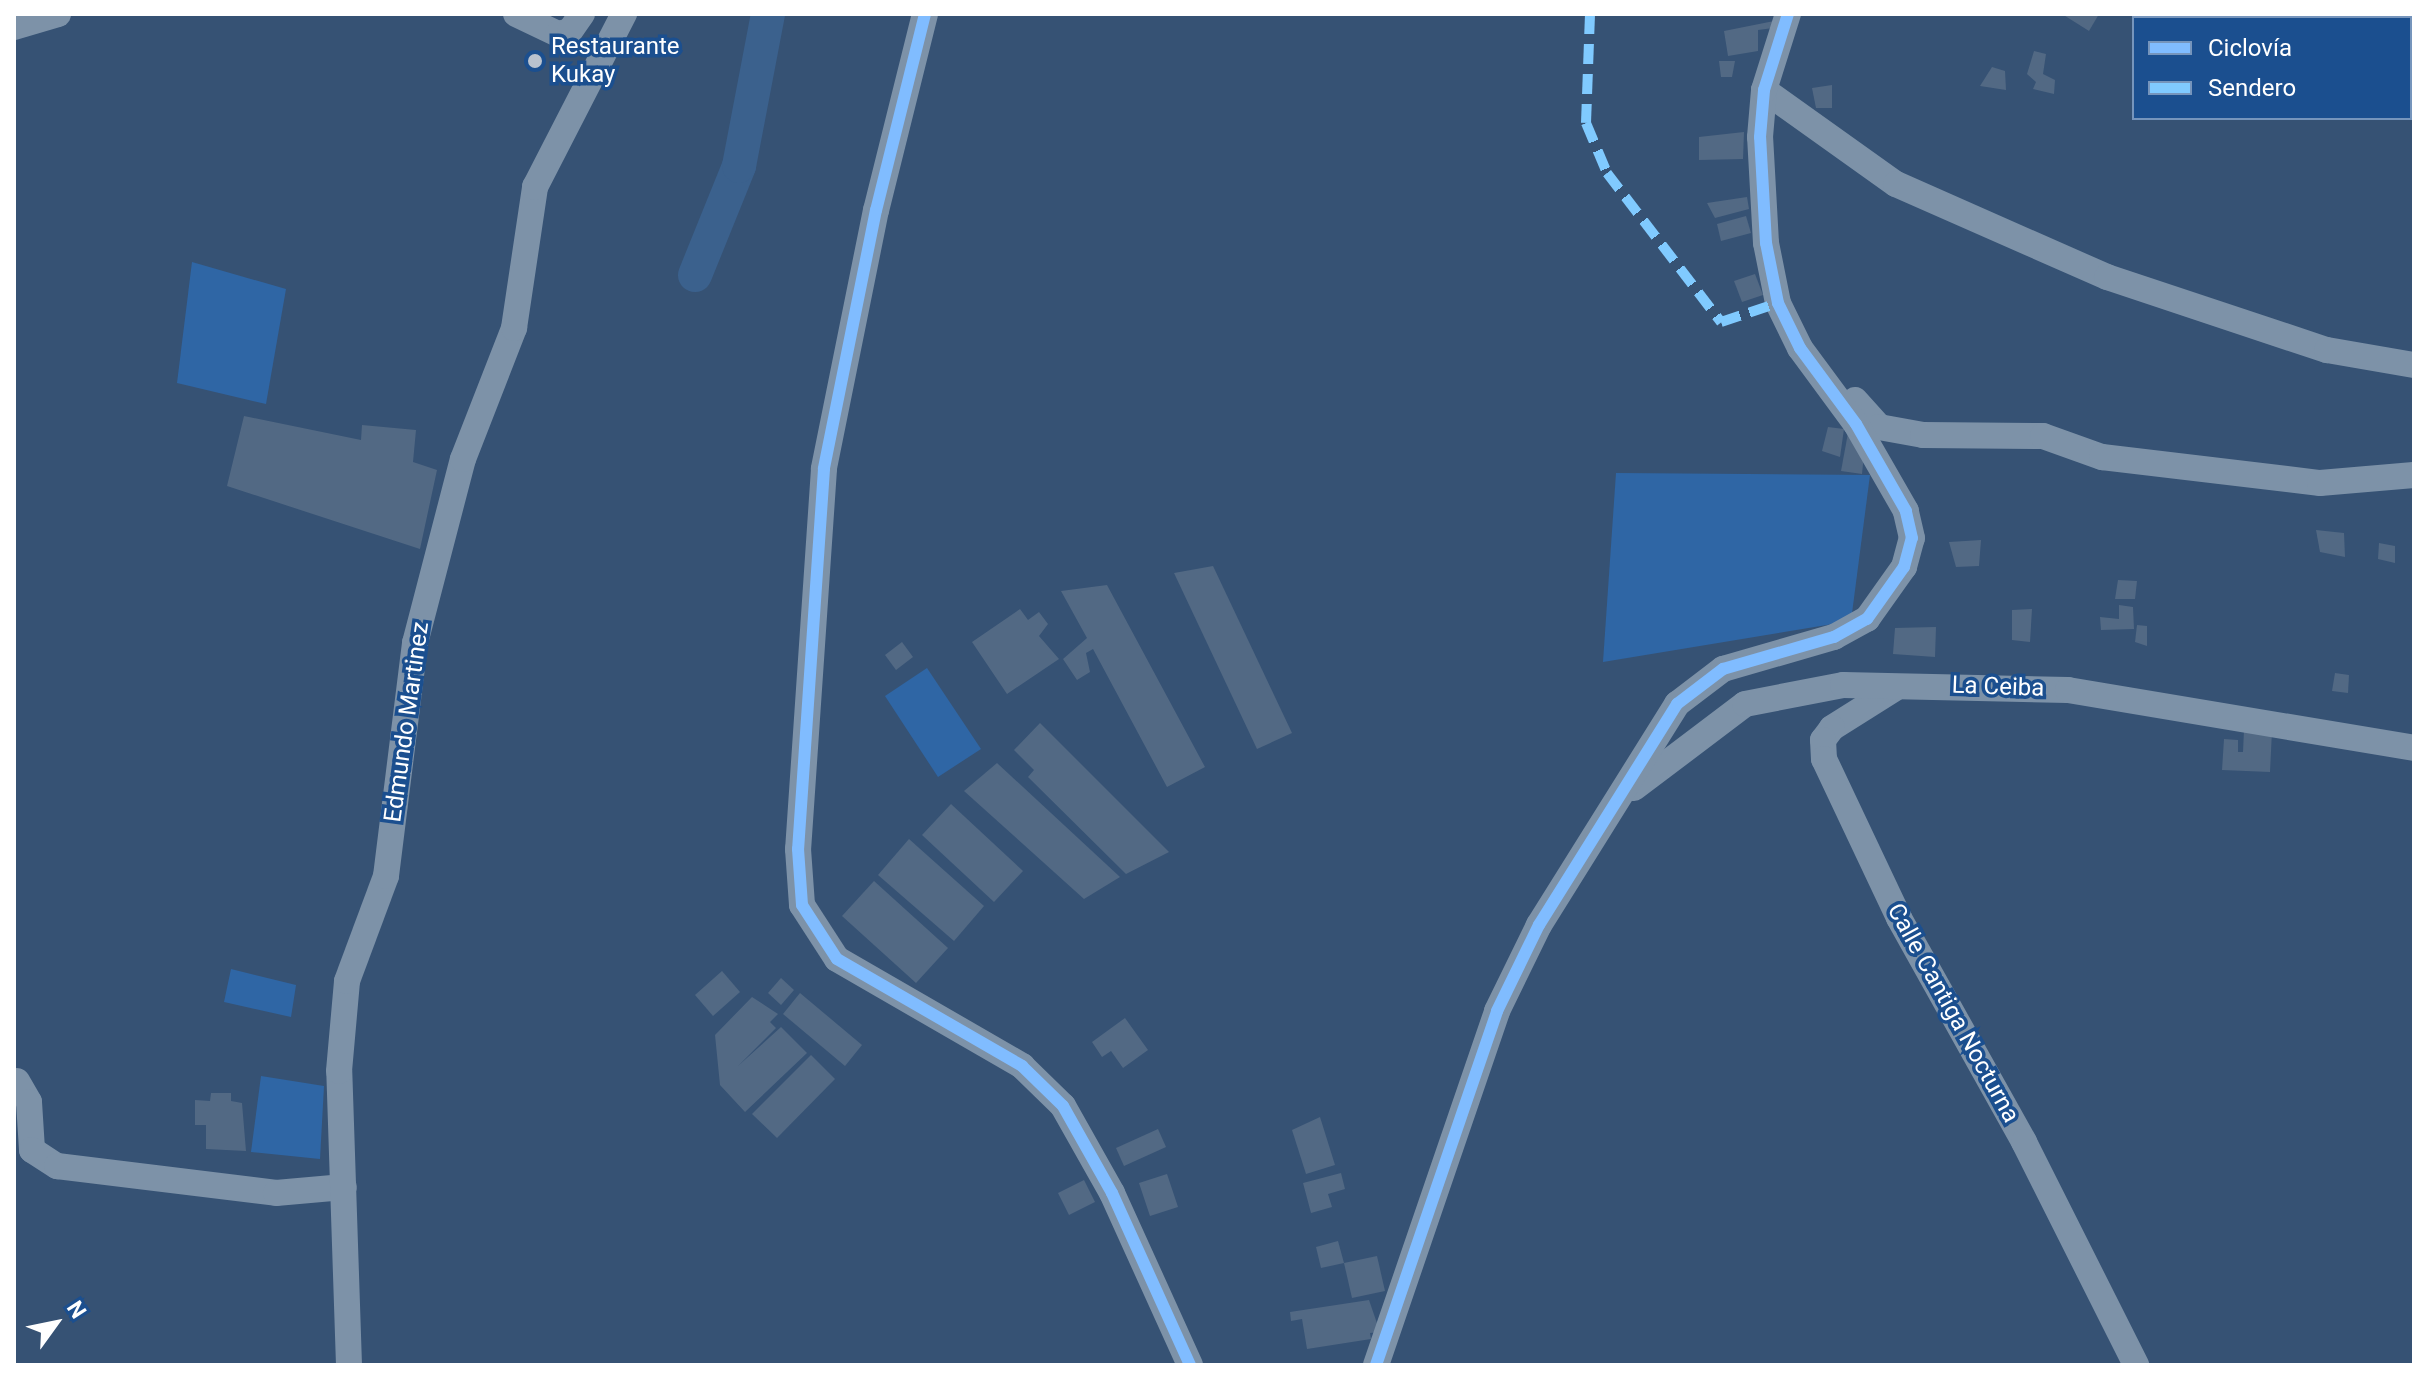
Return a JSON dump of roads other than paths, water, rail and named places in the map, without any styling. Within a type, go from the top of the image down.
[{"type":"street","points":[[14,27],[58,14]]},
{"type":"street","points":[[516,14],[558,34],[570,31],[582,14]]},
{"type":"street","name":"Edmundo Martinez","points":[[349,1365],[339,1071],[347,981],[386,876],[415,643],[463,459],[514,328],[535,187],[624,14]]},
{"type":"street","points":[[925,14],[876,210],[824,469],[798,849],[802,905],[837,959],[962,1027],[1022,1066],[1063,1106],[1112,1193],[1190,1365]]},
{"type":"street","points":[[1376,1365],[1497,1011],[1539,925],[1613,806],[1692,688],[1723,669],[1834,637],[1867,619],[1904,567],[1912,538],[1906,511],[1856,424],[1800,348],[1778,303],[1766,243],[1764,90],[1788,14]]},
{"type":"street","points":[[1764,90],[1896,184],[2107,277],[2327,350],[2414,365]]},
{"type":"street","points":[[1800,348],[1879,427],[1923,435],[2043,436],[2102,457],[2320,483],[2414,475]]},
{"type":"street","name":"La Ceiba","points":[[1613,806],[1745,704],[1843,685],[2068,690],[2414,748]]},
{"type":"street","name":"Calle Cantiga Nocturna","points":[[1897,687],[1832,728],[1823,740],[1824,759],[1899,918],[2024,1142],[2136,1365]]},
{"type":"street","points":[[17,1081],[29,1102],[32,1150],[57,1166],[276,1193],[344,1187]]},
{"type":"waterway","points":[[695,275],[739,166],[768,14]]},
{"type":"place","name":"Restaurante Kukay","points":[[535,61]]}]
